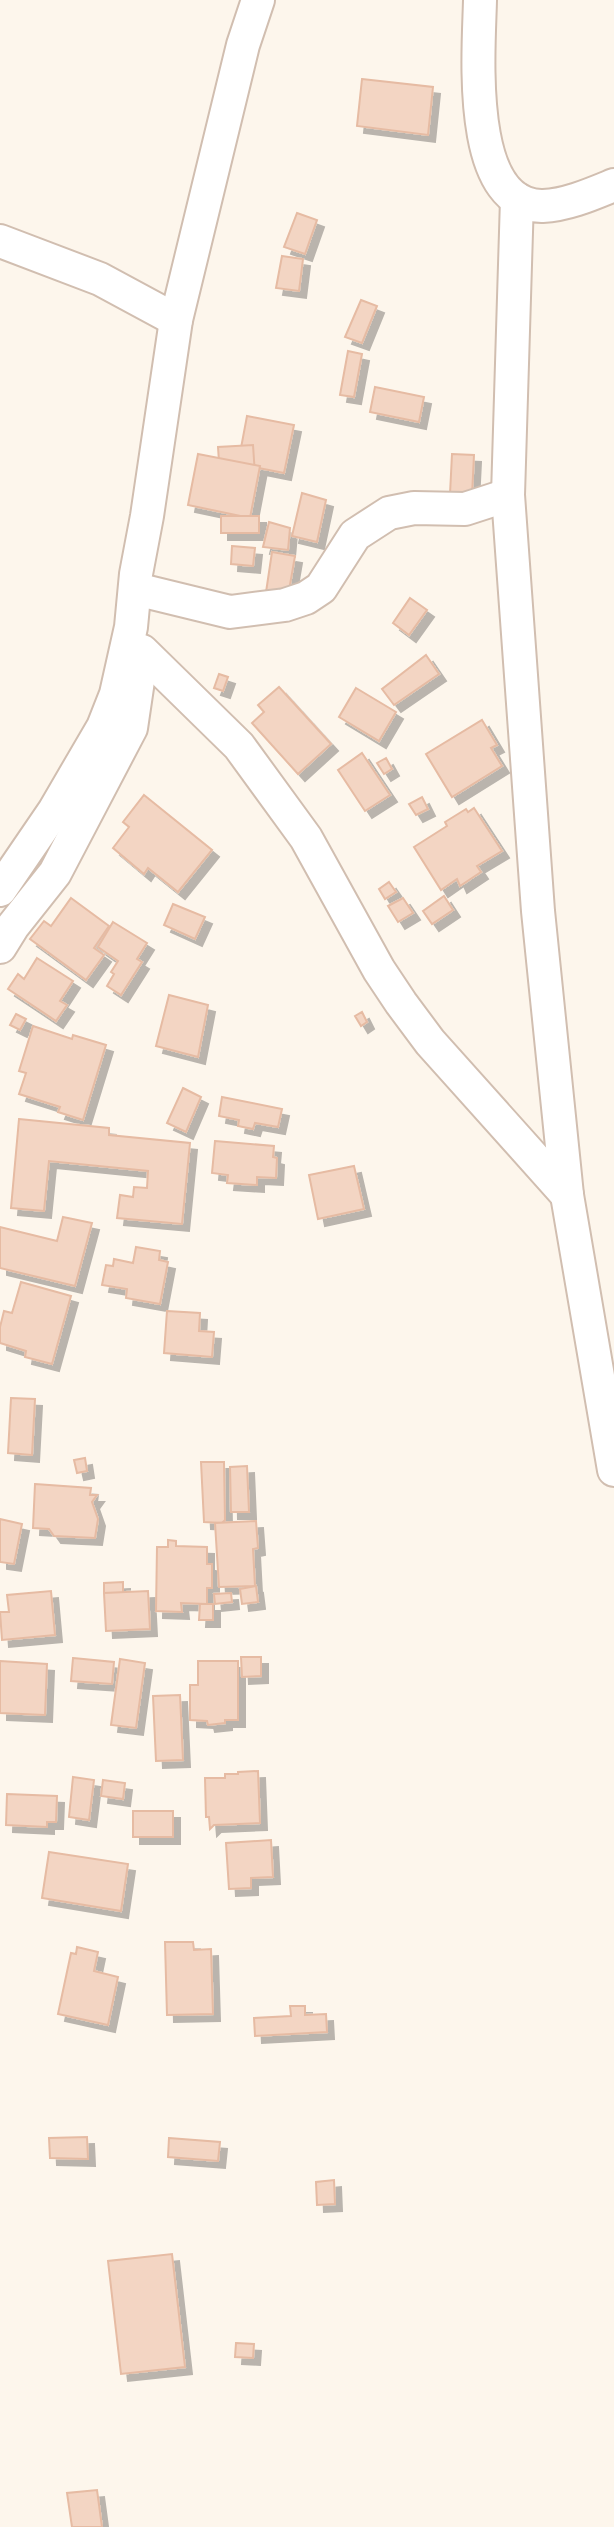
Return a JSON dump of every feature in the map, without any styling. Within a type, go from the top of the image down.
[{"type":"street","points":[[0,890],[54,811],[103,727],[116,694],[131,627],[136,574],[176,320],[243,45],[258,0]]},
{"type":"street","points":[[480,0],[479,81],[486,151],[497,178],[517,199],[540,206],[566,202],[614,185]]},
{"type":"street","points":[[517,199],[508,495],[538,911],[567,1195],[614,1470]]},
{"type":"street","points":[[0,241],[100,279],[176,320]]},
{"type":"street","points":[[148,592],[230,612],[285,605],[306,598],[321,588],[355,535],[381,517],[414,508],[465,509],[508,495]]},
{"type":"street","points":[[0,947],[55,873],[131,728],[148,592],[147,516]]},
{"type":"street","points":[[142,651],[239,746],[306,838],[363,943],[401,1003],[430,1042],[567,1195]]},
{"type":"building","points":[[362,79],[433,87],[428,135],[357,126]]},
{"type":"building","points":[[297,213],[317,220],[305,254],[284,247]]},
{"type":"building","points":[[282,256],[303,259],[299,291],[276,288]]},
{"type":"building","points":[[361,300],[377,306],[362,343],[345,337]]},
{"type":"building","points":[[348,351],[362,354],[354,397],[340,395]]},
{"type":"building","points":[[375,387],[424,397],[419,422],[370,412]]},
{"type":"building","points":[[247,416],[294,425],[284,473],[238,464]]},
{"type":"building","points":[[253,445],[255,475],[220,477],[218,447]]},
{"type":"building","points":[[198,454],[260,466],[250,518],[188,505]]},
{"type":"building","points":[[452,454],[474,455],[472,495],[450,494]]},
{"type":"building","points":[[302,493],[326,500],[317,542],[292,536]]},
{"type":"building","points":[[221,516],[259,516],[259,533],[221,533]]},
{"type":"building","points":[[269,522],[290,528],[288,550],[263,547]]},
{"type":"building","points":[[232,546],[255,548],[253,566],[231,564]]},
{"type":"building","points":[[272,552],[295,556],[287,602],[265,599]]},
{"type":"building","points":[[410,598],[427,610],[409,635],[393,623]]},
{"type":"building","points":[[426,655],[439,674],[394,705],[382,689]]},
{"type":"building","points":[[219,674],[228,677],[223,691],[214,688]]},
{"type":"building","points":[[279,687],[331,744],[298,774],[252,723],[264,712],[258,705]]},
{"type":"building","points":[[356,688],[396,712],[379,741],[339,717]]},
{"type":"building","points":[[482,720],[497,745],[491,748],[502,766],[452,797],[426,754]]},
{"type":"building","points":[[362,753],[390,795],[365,811],[338,770]]},
{"type":"building","points":[[386,758],[392,769],[384,774],[377,763]]},
{"type":"building","points":[[144,795],[212,850],[178,892],[148,868],[144,874],[113,848],[129,827],[123,822]]},
{"type":"building","points":[[422,797],[428,809],[416,815],[409,804]]},
{"type":"building","points":[[474,808],[502,851],[477,866],[481,872],[460,886],[457,879],[441,890],[414,847],[447,826],[445,822],[466,809],[468,812]]},
{"type":"building","points":[[389,882],[396,892],[385,899],[379,889]]},
{"type":"building","points":[[444,896],[453,910],[432,924],[423,911]]},
{"type":"building","points":[[71,898],[109,926],[94,948],[104,955],[86,980],[30,939],[44,921],[51,926]]},
{"type":"building","points":[[403,898],[413,913],[398,922],[388,906]]},
{"type":"building","points":[[173,904],[205,917],[195,939],[164,925]]},
{"type":"building","points":[[113,922],[147,943],[137,959],[142,962],[121,995],[107,986],[118,961],[98,947]]},
{"type":"building","points":[[37,958],[73,981],[60,1001],[67,1005],[56,1021],[8,989],[18,974],[24,979]]},
{"type":"building","points":[[169,995],[208,1005],[198,1057],[156,1046]]},
{"type":"building","points":[[362,1012],[367,1022],[361,1026],[355,1016]]},
{"type":"building","points":[[16,1014],[26,1019],[20,1030],[10,1025]]},
{"type":"building","points":[[33,1026],[72,1039],[73,1035],[106,1045],[83,1120],[58,1112],[60,1107],[19,1094],[26,1073],[19,1071]]},
{"type":"building","points":[[183,1088],[201,1097],[186,1132],[167,1123]]},
{"type":"building","points":[[222,1097],[282,1109],[278,1127],[255,1123],[253,1129],[238,1126],[239,1120],[219,1116]]},
{"type":"building","points":[[19,1119],[109,1128],[109,1135],[190,1143],[182,1224],[117,1218],[120,1195],[133,1197],[134,1187],[147,1188],[148,1171],[49,1161],[44,1211],[11,1208]]},
{"type":"building","points":[[215,1141],[274,1146],[276,1178],[257,1177],[257,1185],[227,1183],[228,1175],[212,1173]]},
{"type":"building","points":[[354,1166],[364,1209],[318,1219],[309,1175]]},
{"type":"building","points":[[63,1217],[92,1223],[75,1286],[0,1268],[0,1227],[57,1241]]},
{"type":"building","points":[[136,1247],[160,1251],[159,1260],[168,1262],[160,1304],[126,1298],[127,1289],[102,1285],[106,1265],[113,1266],[114,1259],[133,1263]]},
{"type":"building","points":[[21,1282],[71,1296],[52,1364],[25,1357],[26,1351],[0,1343],[4,1311],[12,1313]]},
{"type":"building","points":[[167,1311],[200,1313],[199,1331],[214,1332],[212,1357],[164,1353]]},
{"type":"building","points":[[11,1398],[35,1399],[32,1455],[8,1453]]},
{"type":"building","points":[[85,1458],[87,1471],[77,1473],[74,1460]]},
{"type":"building","points":[[201,1462],[224,1462],[225,1520],[222,1523],[204,1522]]},
{"type":"building","points":[[247,1466],[249,1512],[231,1512],[230,1467]]},
{"type":"building","points":[[35,1484],[91,1488],[90,1495],[97,1495],[92,1502],[98,1519],[95,1538],[54,1536],[49,1529],[33,1528]]},
{"type":"building","points":[[0,1519],[22,1524],[14,1564],[0,1562]]},
{"type":"building","points":[[256,1521],[258,1548],[253,1549],[255,1586],[219,1587],[215,1523]]},
{"type":"building","points":[[168,1540],[176,1541],[176,1546],[207,1547],[207,1564],[212,1564],[212,1588],[207,1588],[207,1604],[181,1603],[182,1612],[156,1611],[157,1547],[168,1547]]},
{"type":"building","points":[[123,1582],[123,1593],[104,1593],[104,1583]]},
{"type":"building","points":[[256,1586],[258,1602],[242,1604],[240,1589]]},
{"type":"building","points":[[51,1591],[55,1635],[2,1640],[0,1612],[9,1612],[7,1595]]},
{"type":"building","points":[[148,1591],[150,1629],[106,1631],[104,1593]]},
{"type":"building","points":[[231,1593],[232,1602],[215,1604],[214,1594]]},
{"type":"building","points":[[200,1604],[213,1604],[213,1620],[199,1620]]},
{"type":"building","points":[[241,1657],[261,1657],[261,1676],[242,1677]]},
{"type":"building","points":[[73,1658],[114,1662],[112,1684],[71,1681]]},
{"type":"building","points":[[120,1659],[145,1663],[136,1728],[111,1725]]},
{"type":"building","points":[[0,1661],[47,1664],[45,1715],[0,1713]]},
{"type":"building","points":[[198,1661],[238,1661],[238,1720],[208,1725],[207,1721],[190,1720],[190,1685],[198,1685]]},
{"type":"building","points":[[180,1695],[183,1760],[156,1761],[153,1696]]},
{"type":"building","points":[[258,1771],[260,1823],[214,1825],[210,1829],[209,1817],[206,1817],[205,1778],[225,1778],[225,1774]]},
{"type":"building","points":[[73,1777],[94,1780],[89,1820],[69,1817]]},
{"type":"building","points":[[103,1780],[125,1783],[123,1799],[101,1796]]},
{"type":"building","points":[[7,1794],[57,1796],[56,1822],[47,1822],[47,1827],[6,1825]]},
{"type":"building","points":[[133,1811],[173,1811],[173,1837],[133,1837]]},
{"type":"building","points":[[271,1840],[273,1877],[251,1878],[251,1888],[229,1889],[226,1843]]},
{"type":"building","points":[[49,1852],[128,1864],[121,1911],[42,1898]]},
{"type":"building","points":[[165,1942],[193,1942],[194,1950],[211,1949],[213,2014],[167,2015]]},
{"type":"building","points":[[77,1947],[98,1952],[94,1971],[118,1977],[108,2025],[58,2014],[71,1953],[76,1954]]},
{"type":"building","points":[[290,2006],[305,2006],[305,2015],[326,2014],[327,2032],[255,2036],[254,2018],[291,2016]]},
{"type":"building","points":[[87,2137],[88,2159],[50,2158],[49,2138]]},
{"type":"building","points":[[169,2138],[220,2142],[218,2161],[168,2157]]},
{"type":"building","points":[[334,2180],[335,2204],[317,2205],[316,2182]]},
{"type":"building","points":[[172,2254],[185,2367],[121,2374],[108,2261]]},
{"type":"building","points":[[236,2343],[254,2344],[253,2358],[235,2357]]},
{"type":"building","points":[[97,2490],[102,2527],[72,2527],[67,2493]]}]
